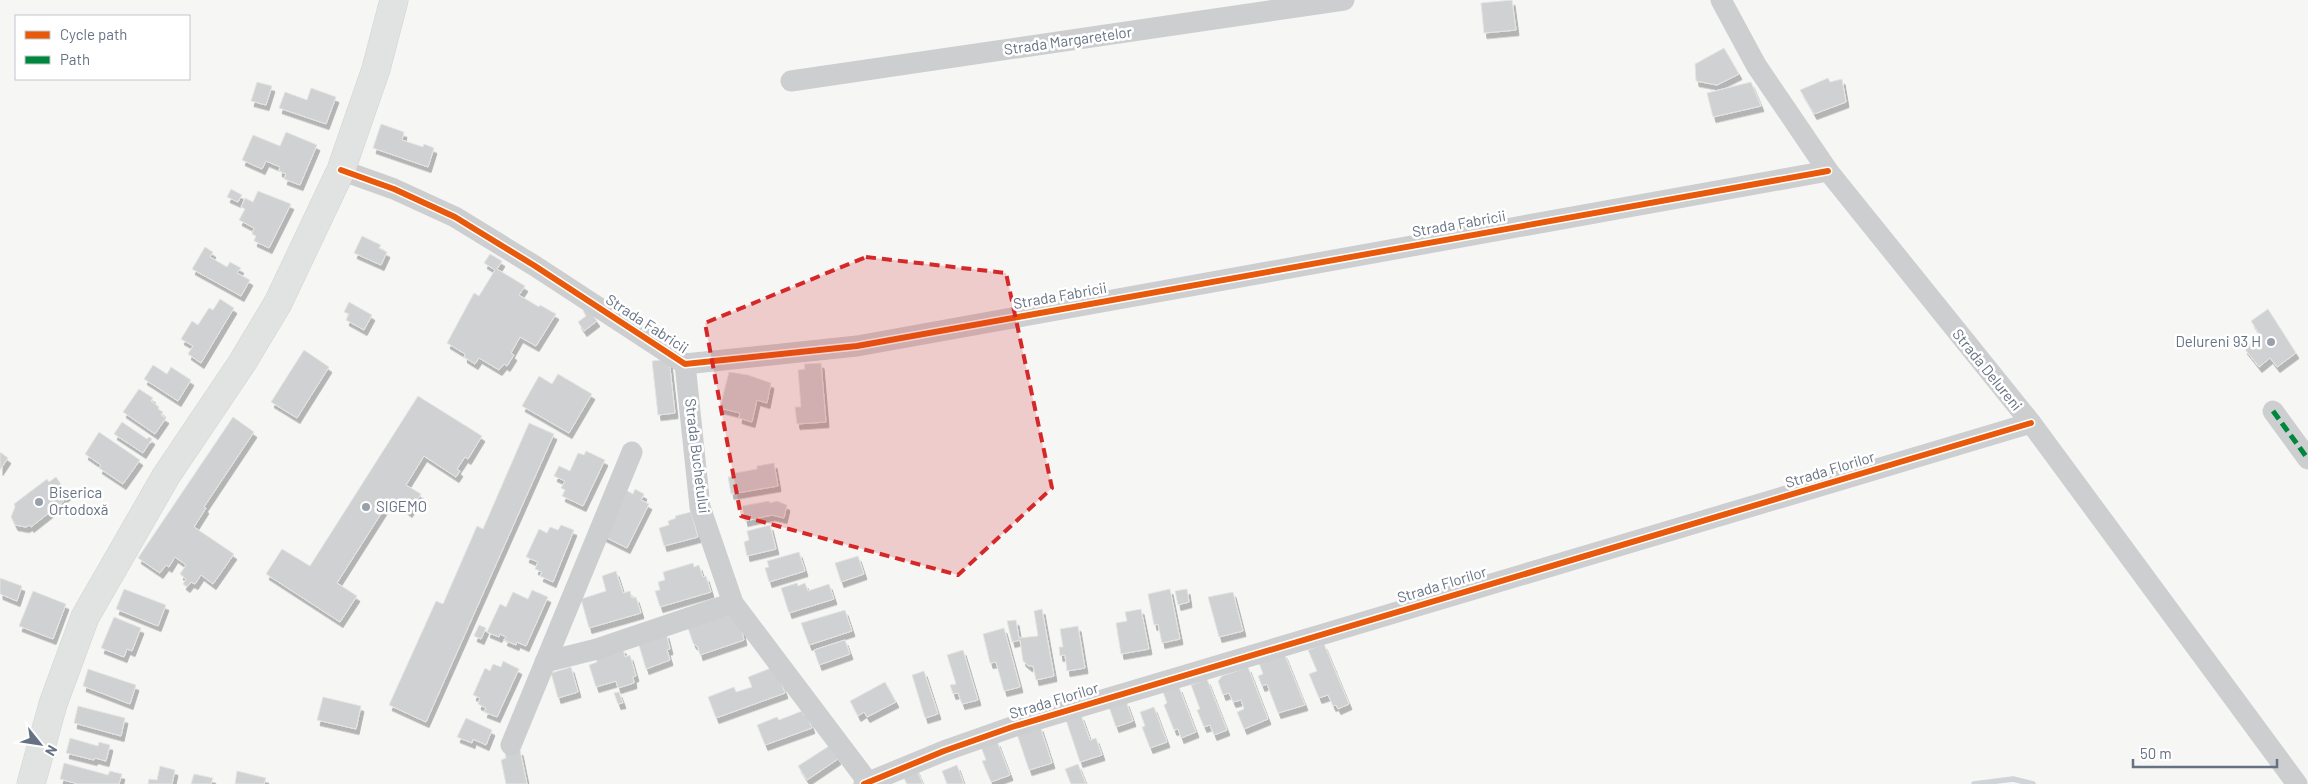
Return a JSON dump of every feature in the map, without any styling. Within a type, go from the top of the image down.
[{"type":"main road","points":[[31,784],[53,704],[85,617],[166,476],[242,363],[278,303],[341,170],[376,69],[394,0]]},
{"type":"street","name":"Strada Margaretelor","points":[[791,81],[1344,0]]},
{"type":"street","name":"Strada Delureni","points":[[1721,0],[1756,65],[1828,171],[2031,423],[2297,784]]},
{"type":"street","name":"Strada Fabricii","points":[[341,170],[394,189],[455,217],[535,266],[685,364],[857,346],[1828,171]]},
{"type":"street","name":"Strada Buchetului","points":[[685,364],[700,507],[733,603],[866,783]]},
{"type":"street","points":[[2273,411],[2308,458]]},
{"type":"street","name":"Strada Florilor","points":[[866,783],[944,751],[1012,727],[2031,423]]},
{"type":"street","points":[[511,745],[632,452]]},
{"type":"street","points":[[545,662],[597,649],[733,603]]},
{"type":"highlighted area","points":[[866,257],[1006,273],[1052,488],[958,575],[741,516],[705,323]]},
{"type":"building","points":[[1512,0],[1516,30],[1484,33],[1481,3]]},
{"type":"building","points":[[1724,48],[1739,74],[1717,85],[1696,81],[1695,64]]},
{"type":"building","points":[[1828,78],[1830,82],[1842,79],[1846,102],[1814,114],[1800,90]]},
{"type":"building","points":[[257,82],[272,86],[266,105],[251,101]]},
{"type":"building","points":[[1751,82],[1761,106],[1713,117],[1707,93]]},
{"type":"building","points":[[311,88],[336,97],[326,124],[279,108],[285,92],[307,100]]},
{"type":"building","points":[[381,124],[404,132],[402,140],[423,147],[424,144],[434,148],[428,167],[373,148]]},
{"type":"building","points":[[286,132],[317,145],[300,185],[284,179],[286,174],[279,171],[280,167],[266,161],[262,169],[242,160],[253,135],[280,146]]},
{"type":"building","points":[[231,189],[242,195],[238,202],[227,197]]},
{"type":"building","points":[[258,191],[291,204],[269,248],[254,241],[256,236],[252,234],[254,228],[239,220],[245,209],[241,207],[245,198],[253,202]]},
{"type":"building","points":[[362,236],[381,245],[379,248],[387,252],[381,265],[354,253]]},
{"type":"building","points":[[205,247],[213,252],[210,257],[227,267],[230,262],[241,268],[237,273],[250,280],[241,296],[192,269]]},
{"type":"building","points":[[490,254],[502,261],[497,269],[525,286],[519,295],[539,307],[540,305],[556,314],[536,346],[520,337],[511,353],[514,355],[507,366],[504,364],[499,370],[479,358],[475,364],[464,357],[465,354],[447,343],[474,293],[479,296],[495,270],[484,263]]},
{"type":"building","points":[[220,299],[234,308],[201,363],[188,354],[193,346],[181,339],[192,321],[198,325],[209,308],[213,310]]},
{"type":"building","points":[[349,302],[372,315],[364,330],[346,320],[349,314],[344,312]]},
{"type":"building","points":[[587,308],[597,321],[584,331],[578,322],[586,316],[583,311]]},
{"type":"building","name":"Delureni 93 H","points":[[2268,309],[2296,353],[2277,367],[2270,358],[2259,367],[2244,348],[2260,335],[2251,321]]},
{"type":"building","points":[[304,350],[329,367],[297,418],[271,402]]},
{"type":"building","points":[[669,359],[675,413],[658,415],[652,361]]},
{"type":"building","points":[[821,363],[826,422],[797,424],[795,407],[801,407],[798,370],[805,369],[804,364]]},
{"type":"building","points":[[153,365],[167,374],[171,367],[191,380],[178,401],[144,379]]},
{"type":"building","points":[[729,372],[748,375],[771,383],[767,403],[757,400],[752,422],[739,418],[740,413],[720,408]]},
{"type":"building","points":[[558,374],[592,394],[569,433],[522,406],[539,376],[552,384]]},
{"type":"building","points":[[139,389],[153,398],[151,401],[159,407],[158,409],[163,412],[161,415],[166,418],[155,434],[123,412]]},
{"type":"building","name":"SIGEMO","points":[[418,396],[482,436],[468,459],[465,457],[457,469],[460,471],[456,477],[424,456],[406,485],[421,494],[409,512],[391,498],[337,583],[357,596],[340,622],[266,574],[282,549],[310,566]]},
{"type":"building","points":[[233,417],[254,432],[204,507],[206,508],[194,527],[234,554],[213,584],[201,575],[195,584],[191,582],[187,587],[183,584],[186,579],[180,574],[186,565],[175,557],[169,567],[166,565],[160,573],[138,558]]},
{"type":"building","points":[[122,422],[147,439],[149,437],[152,439],[143,453],[114,434]]},
{"type":"building","points":[[529,423],[554,434],[426,722],[389,705],[436,601],[443,604],[477,526],[483,529]]},
{"type":"building","points":[[99,432],[140,460],[123,484],[99,468],[101,465],[85,454]]},
{"type":"building","points":[[586,451],[605,460],[583,506],[562,496],[565,490],[561,488],[565,481],[554,476],[559,466],[570,471],[578,453],[584,455]]},
{"type":"building","points":[[0,452],[8,458],[0,470]]},
{"type":"building","points":[[774,463],[778,486],[731,494],[728,477],[735,476],[735,473],[757,469],[757,466]]},
{"type":"building","name":"Biserica Ortodoxă","points":[[56,477],[68,494],[62,499],[64,501],[31,527],[30,525],[26,527],[15,525],[11,517],[15,507],[14,504],[47,479],[49,482]]},
{"type":"building","points":[[622,488],[633,494],[635,489],[644,494],[641,500],[649,504],[627,548],[601,535]]},
{"type":"building","points":[[769,501],[770,503],[777,501],[787,505],[784,518],[772,515],[745,521],[742,506]]},
{"type":"building","points":[[691,512],[698,537],[664,546],[659,528],[669,525],[668,521],[676,518],[675,516]]},
{"type":"building","points":[[561,525],[574,530],[553,582],[540,576],[542,572],[535,569],[538,562],[526,557],[539,529],[547,533],[550,527],[558,530]]},
{"type":"building","points":[[770,525],[776,549],[747,556],[744,542],[749,540],[747,531]]},
{"type":"building","points":[[799,552],[805,571],[769,582],[765,568],[769,567],[767,561]]},
{"type":"building","points":[[858,556],[864,574],[841,582],[835,563]]},
{"type":"building","points":[[693,563],[694,567],[699,565],[703,577],[706,576],[711,592],[660,607],[655,591],[660,590],[658,582],[665,580],[663,572]]},
{"type":"building","points":[[616,571],[623,593],[630,591],[632,598],[636,597],[641,613],[589,628],[581,599],[606,591],[602,576]]},
{"type":"building","points":[[0,578],[22,586],[17,601],[0,594]]},
{"type":"building","points":[[797,583],[798,586],[805,583],[808,591],[829,584],[834,599],[789,613],[781,588]]},
{"type":"building","points":[[124,589],[166,605],[158,626],[116,609]]},
{"type":"building","points":[[1170,589],[1180,639],[1162,643],[1158,624],[1154,625],[1148,594]]},
{"type":"building","points":[[1187,589],[1189,602],[1178,605],[1175,591]]},
{"type":"building","points":[[532,590],[548,597],[526,646],[517,642],[516,645],[504,640],[506,637],[500,634],[499,637],[487,632],[500,604],[506,607],[513,592],[528,599]]},
{"type":"building","points":[[33,591],[66,604],[53,639],[19,626]]},
{"type":"building","points":[[1233,592],[1243,631],[1219,637],[1208,597]]},
{"type":"building","points":[[1042,609],[1054,676],[1036,680],[1033,666],[1029,666],[1023,661],[1020,640],[1012,642],[1007,621],[1016,620],[1019,638],[1038,636],[1034,611]]},
{"type":"building","points":[[1141,609],[1149,649],[1121,654],[1116,623],[1127,621],[1125,612]]},
{"type":"building","points":[[845,610],[852,631],[809,645],[801,623]]},
{"type":"building","points":[[738,612],[744,640],[700,655],[698,647],[693,643],[688,628]]},
{"type":"building","points":[[114,617],[141,628],[132,651],[127,649],[124,657],[101,648]]},
{"type":"building","points":[[479,625],[486,628],[481,639],[474,636]]},
{"type":"building","points":[[1078,626],[1085,668],[1067,671],[1065,655],[1060,656],[1059,647],[1063,647],[1060,629]]},
{"type":"building","points":[[1004,628],[1020,687],[1004,691],[996,662],[990,663],[983,634]]},
{"type":"building","points":[[666,633],[670,649],[667,650],[670,660],[646,669],[638,642]]},
{"type":"building","points":[[845,640],[850,654],[819,665],[814,650]]},
{"type":"building","points":[[1324,644],[1349,704],[1338,709],[1336,705],[1333,706],[1328,695],[1319,698],[1309,674],[1317,671],[1308,650]]},
{"type":"building","points":[[623,648],[625,657],[630,655],[636,676],[633,677],[634,683],[618,688],[616,681],[596,687],[589,665],[597,662],[595,656]]},
{"type":"building","points":[[963,650],[978,700],[962,704],[958,693],[953,694],[950,685],[956,684],[947,655]]},
{"type":"building","points":[[1284,653],[1305,705],[1278,713],[1267,684],[1262,686],[1258,676],[1263,674],[1259,663]]},
{"type":"building","points":[[503,661],[519,669],[497,717],[484,712],[486,708],[478,704],[480,698],[473,695],[485,668],[490,671],[493,664],[501,667]]},
{"type":"building","points":[[571,667],[578,692],[558,698],[551,673]]},
{"type":"building","points":[[1248,667],[1268,719],[1244,729],[1237,712],[1244,709],[1241,700],[1233,702],[1229,693],[1223,695],[1218,681],[1222,676]]},
{"type":"building","points":[[771,668],[776,669],[785,693],[716,718],[708,697],[734,687],[736,692],[752,687],[748,677]]},
{"type":"building","points":[[88,669],[136,685],[130,704],[83,686]]},
{"type":"building","points":[[924,671],[938,714],[925,718],[912,675]]},
{"type":"building","points":[[1207,679],[1227,730],[1214,735],[1210,725],[1204,727],[1197,710],[1200,709],[1191,685]]},
{"type":"building","points":[[885,682],[896,702],[867,717],[864,712],[858,716],[850,701]]},
{"type":"building","points":[[1179,687],[1196,732],[1181,738],[1178,729],[1174,730],[1164,705],[1167,703],[1163,692]]},
{"type":"building","points":[[619,692],[623,703],[618,704],[614,693]]},
{"type":"building","points":[[323,697],[361,706],[356,729],[317,720]]},
{"type":"building","points":[[1126,701],[1133,721],[1116,727],[1109,707]]},
{"type":"building","points":[[78,706],[125,718],[121,736],[74,723]]},
{"type":"building","points":[[1154,707],[1167,742],[1150,748],[1142,727],[1145,726],[1140,712]]},
{"type":"building","points":[[802,711],[804,715],[807,715],[812,728],[765,745],[757,725],[777,717],[779,720]]},
{"type":"building","points":[[1081,715],[1090,740],[1096,738],[1102,755],[1080,762],[1066,720]]},
{"type":"building","points":[[466,718],[492,730],[486,745],[473,739],[472,743],[457,737]]},
{"type":"building","points":[[1040,726],[1052,763],[1029,770],[1017,734]]},
{"type":"building","points":[[70,738],[98,746],[99,742],[110,745],[106,761],[66,753]]},
{"type":"building","points":[[997,741],[1010,775],[991,782],[982,761],[986,760],[981,747]]},
{"type":"building","points":[[829,746],[838,759],[807,780],[798,766]]},
{"type":"building","points":[[520,750],[527,784],[506,784],[501,760],[506,758],[505,753]]},
{"type":"building","points":[[64,763],[108,775],[110,771],[122,774],[119,784],[78,784],[60,779]]},
{"type":"building","points":[[1078,764],[1086,784],[1071,784],[1065,769]]},
{"type":"building","points":[[957,765],[964,784],[947,784],[942,771]]},
{"type":"building","points":[[160,766],[175,770],[172,784],[148,784],[149,779],[157,780]]},
{"type":"building","points":[[916,768],[923,784],[907,784],[902,774]]},
{"type":"building","points":[[237,771],[266,778],[264,784],[235,784]]},
{"type":"building","points":[[194,774],[213,778],[211,784],[191,784]]},
{"type":"waterway","points":[[1974,784],[2013,779],[2033,784]]},
{"type":"marked path","points":[[2273,411],[2308,459]]},
{"type":"cycle path","points":[[341,170],[394,189],[455,217],[535,266],[685,364],[857,346],[1828,171]]},
{"type":"cycle path","points":[[864,784],[944,751],[1012,727],[2031,423]]},
{"type":"place","name":"Delureni 93 H","points":[[2271,342]]},
{"type":"place","name":"Biserica Ortodoxă","points":[[39,502]]},
{"type":"place","name":"SIGEMO","points":[[366,507]]}]
